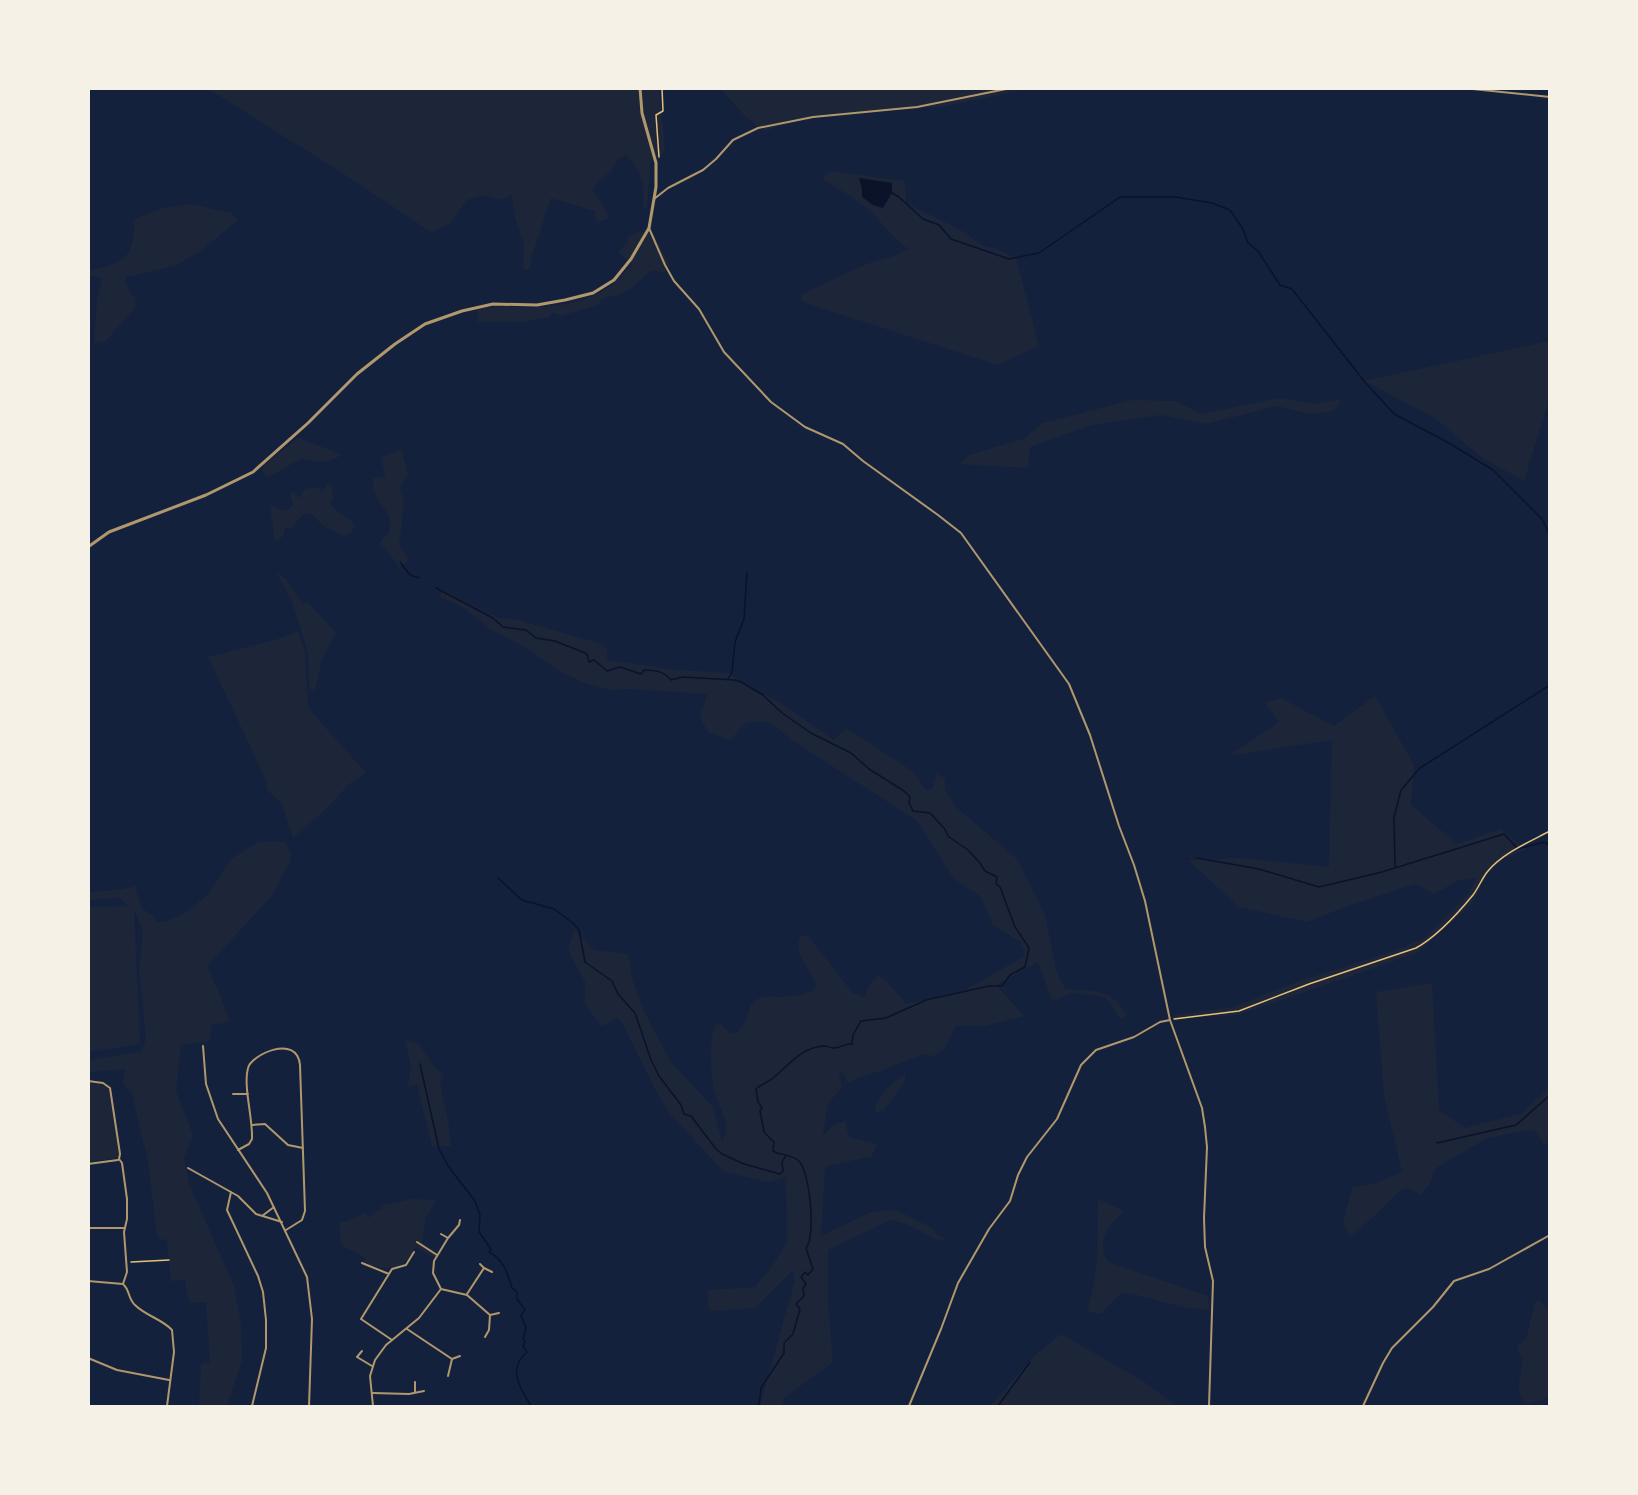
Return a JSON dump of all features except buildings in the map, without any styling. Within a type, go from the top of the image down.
[{"type":"street","points":[[88,547],[109,532],[206,495],[253,472],[313,418],[357,374],[394,344],[425,324],[479,307],[507,303],[537,305],[565,300],[593,293],[614,280],[631,259],[650,228],[657,187],[656,163],[642,113],[640,88]]},
{"type":"street","points":[[654,199],[664,190],[703,170],[733,140],[758,128],[825,116],[917,107],[1011,88]]},
{"type":"street","points":[[1463,88],[1550,97]]},
{"type":"street","points":[[657,187],[664,190]]},
{"type":"street","points":[[650,228],[674,281],[699,309],[724,352],[735,365],[771,402],[789,416],[805,427],[843,444],[862,461],[961,533],[1069,684],[1090,735],[1134,865],[1170,1020],[1197,1092],[1205,1127],[1207,1147],[1204,1237],[1213,1281],[1209,1407]]},
{"type":"street","points":[[909,1407],[960,1279],[989,1229],[1010,1200],[1027,1157],[1057,1119],[1081,1065],[1096,1050],[1134,1037],[1160,1022],[1170,1020]]},
{"type":"street","points":[[203,1046],[206,1084],[212,1106],[223,1129],[274,1207],[310,1286],[312,1319],[309,1407]]},
{"type":"street","points":[[238,1150],[251,1140],[252,1125],[247,1071],[252,1061],[278,1049],[286,1048],[296,1051],[300,1058],[304,1217],[299,1224],[286,1230]]},
{"type":"street","points":[[88,1081],[107,1085],[110,1088],[119,1160],[127,1199],[128,1219],[125,1228],[127,1272],[123,1284]]},
{"type":"street","points":[[233,1094],[249,1094]]},
{"type":"street","points":[[252,1125],[265,1124],[288,1145],[303,1148]]},
{"type":"street","points":[[88,1164],[119,1160]]},
{"type":"street","points":[[188,1168],[243,1199],[256,1214],[282,1222]]},
{"type":"street","points":[[194,1178],[196,1173]]},
{"type":"street","points":[[231,1192],[227,1210],[258,1276],[265,1311],[266,1348],[252,1407]]},
{"type":"street","points":[[262,1216],[274,1207]]},
{"type":"street","points":[[441,1289],[433,1273],[434,1261],[459,1225],[460,1220]]},
{"type":"street","points":[[88,1228],[125,1228]]},
{"type":"street","points":[[441,1234],[448,1238]]},
{"type":"street","points":[[1363,1407],[1392,1348],[1433,1307],[1454,1281],[1489,1269],[1550,1235]]},
{"type":"street","points":[[417,1242],[438,1255]]},
{"type":"street","points":[[361,1319],[389,1274],[394,1268],[406,1265],[414,1252]]},
{"type":"street","points":[[362,1263],[389,1274]]},
{"type":"street","points":[[480,1264],[492,1272]]},
{"type":"street","points":[[467,1295],[484,1268]]},
{"type":"street","points":[[88,1281],[123,1284],[128,1289],[134,1305],[167,1324],[172,1330],[174,1352],[167,1407]]},
{"type":"street","points":[[441,1289],[467,1295],[490,1315]]},
{"type":"street","points":[[373,1407],[370,1380],[372,1366],[381,1350],[419,1318],[441,1289]]},
{"type":"street","points":[[490,1315],[499,1313]]},
{"type":"street","points":[[355,1315],[392,1340]]},
{"type":"street","points":[[485,1336],[489,1330],[490,1315]]},
{"type":"street","points":[[407,1329],[452,1359]]},
{"type":"street","points":[[354,1362],[362,1351]]},
{"type":"street","points":[[452,1359],[460,1356]]},
{"type":"street","points":[[357,1357],[372,1366]]},
{"type":"street","points":[[88,1358],[117,1370],[169,1380]]},
{"type":"street","points":[[448,1376],[452,1359]]},
{"type":"street","points":[[415,1382],[415,1392]]},
{"type":"street","points":[[372,1393],[424,1391]]},
{"type":"path","points":[[656,163],[660,156],[656,115],[663,111],[662,88]]},
{"type":"path","points":[[1170,1020],[1239,1011],[1309,984],[1416,948],[1425,943],[1462,908],[1488,871],[1504,857],[1550,831]]},
{"type":"path","points":[[126,1263],[169,1260]]},
{"type":"shaded area","points":[[208,89],[659,89],[665,146],[663,154],[651,160],[647,207],[643,208],[643,185],[639,173],[626,155],[618,159],[612,170],[593,187],[593,191],[607,212],[608,219],[598,222],[594,211],[551,198],[529,269],[525,270],[523,267],[524,245],[511,195],[500,200],[483,195],[467,200],[450,224],[431,232]]},
{"type":"shaded area","points":[[721,89],[1026,89],[946,106],[813,117],[763,131],[743,114]]},
{"type":"shaded area","points":[[830,171],[905,181],[906,203],[966,233],[983,246],[997,249],[1016,258],[1039,346],[997,365],[801,300],[802,294],[866,264],[894,256],[908,249],[862,205],[822,179]]},
{"type":"shaded area","points":[[859,178],[892,183],[892,193],[883,208],[873,205],[862,197]]},
{"type":"shaded area","points":[[192,204],[231,213],[238,220],[203,249],[178,265],[126,277],[125,284],[136,300],[134,309],[104,343],[103,341],[94,343],[97,299],[102,278],[89,276],[90,270],[112,265],[126,256],[132,242],[134,219],[163,208]]},
{"type":"shaded area","points":[[641,230],[644,235],[653,232],[670,266],[663,273],[652,270],[623,293],[604,298],[598,305],[561,316],[555,313],[550,317],[522,322],[478,322],[477,310],[485,308],[558,305],[579,301],[599,293],[616,281],[632,264],[618,252],[629,241],[628,237]]},
{"type":"shaded area","points":[[1549,341],[1549,400],[1524,481],[1481,457],[1435,418],[1364,381]]},
{"type":"shaded area","points":[[1280,398],[1313,404],[1342,399],[1334,411],[1310,414],[1277,406],[1207,424],[1161,415],[1092,425],[1030,447],[1028,468],[960,464],[969,455],[1023,439],[1043,423],[1132,400],[1175,401],[1201,414]]},
{"type":"shaded area","points":[[299,437],[341,456],[324,462],[301,459],[268,477],[262,471],[264,465]]},
{"type":"shaded area","points":[[401,449],[408,475],[400,488],[404,504],[399,545],[409,559],[399,567],[379,544],[389,533],[390,525],[388,514],[374,491],[373,478],[385,477],[381,458]]},
{"type":"shaded area","points":[[332,484],[333,500],[330,503],[355,525],[351,533],[345,536],[323,525],[314,515],[304,513],[292,529],[285,528],[283,536],[275,542],[270,505],[283,511],[288,510],[293,505],[290,493],[294,492],[299,498],[305,489],[317,487],[322,492],[327,485]]},
{"type":"shaded area","points":[[276,572],[286,579],[303,604],[308,602],[336,633],[322,659],[315,690],[309,689],[308,653],[292,601]]},
{"type":"shaded area","points":[[442,590],[498,618],[515,619],[602,644],[607,650],[607,660],[677,670],[730,673],[738,680],[779,702],[834,740],[846,728],[914,772],[926,790],[932,789],[937,773],[945,779],[945,790],[957,808],[1017,859],[1045,915],[1056,970],[1065,989],[1093,991],[1108,995],[1121,1006],[1127,1015],[1120,1019],[1106,997],[1072,993],[1052,1001],[1038,962],[996,985],[1024,1016],[985,1026],[956,1026],[945,1048],[932,1057],[924,1054],[849,1083],[842,1072],[839,1074],[842,1087],[828,1104],[823,1135],[834,1125],[845,1121],[849,1137],[877,1144],[872,1156],[825,1167],[821,1236],[871,1212],[896,1210],[934,1229],[935,1233],[946,1240],[935,1239],[906,1224],[891,1220],[828,1250],[828,1305],[833,1362],[784,1398],[783,1406],[760,1406],[795,1280],[793,1270],[755,1308],[709,1311],[707,1290],[755,1287],[770,1269],[787,1243],[786,1177],[769,1182],[724,1172],[670,1114],[621,1021],[615,1018],[601,1026],[585,1004],[585,982],[568,950],[574,930],[594,950],[628,954],[633,981],[644,1011],[670,1061],[713,1107],[722,1141],[726,1127],[713,1087],[712,1072],[711,1047],[715,1025],[721,1024],[730,1033],[737,1033],[746,1021],[750,1006],[756,1000],[764,996],[801,995],[814,990],[816,985],[800,955],[801,935],[808,936],[853,993],[864,997],[870,984],[878,975],[887,981],[906,1004],[965,990],[1025,956],[1021,942],[993,925],[980,896],[954,879],[917,821],[795,742],[769,722],[747,722],[730,740],[709,733],[700,718],[707,694],[611,690],[582,682],[559,671],[526,648],[490,629],[464,608],[440,597]]},
{"type":"shaded area","points":[[298,631],[305,653],[310,710],[366,773],[349,784],[325,810],[293,838],[282,804],[267,790],[266,780],[208,657],[275,640]]},
{"type":"shaded area","points":[[1375,696],[1414,765],[1411,805],[1457,844],[1500,829],[1526,849],[1505,858],[1488,873],[1471,905],[1417,953],[1238,1015],[1196,1017],[1175,1021],[1174,1015],[1234,1007],[1299,981],[1394,951],[1426,937],[1469,893],[1476,878],[1459,880],[1434,894],[1415,884],[1307,922],[1239,907],[1188,860],[1241,858],[1329,867],[1332,740],[1228,756],[1279,722],[1265,703],[1281,698],[1334,726]]},
{"type":"shaded area","points":[[258,842],[285,843],[291,853],[290,862],[271,897],[207,966],[230,1022],[211,1025],[210,1041],[181,1045],[176,1091],[193,1135],[184,1158],[189,1184],[234,1286],[241,1325],[242,1360],[227,1406],[199,1406],[201,1364],[210,1362],[206,1302],[189,1303],[185,1280],[171,1281],[167,1240],[159,1239],[157,1235],[148,1161],[132,1094],[123,1084],[125,1069],[89,1072],[89,1060],[142,1051],[146,1038],[139,972],[143,932],[134,909],[140,1044],[89,1052],[89,907],[128,906],[120,898],[89,900],[89,892],[119,890],[135,885],[141,908],[154,916],[156,922],[165,922],[189,911],[208,894],[231,859]]},
{"type":"shaded area","points":[[1432,983],[1439,1110],[1465,1128],[1521,1114],[1549,1087],[1548,1143],[1544,1145],[1535,1131],[1530,1130],[1487,1138],[1436,1168],[1430,1184],[1420,1195],[1409,1188],[1401,1190],[1350,1237],[1343,1223],[1352,1188],[1376,1183],[1402,1172],[1384,1095],[1376,992]]},
{"type":"shaded area","points":[[405,1040],[419,1044],[443,1075],[440,1085],[448,1119],[451,1146],[432,1146],[417,1084],[407,1087],[411,1068]]},
{"type":"shaded area","points":[[905,1074],[905,1082],[884,1110],[876,1113],[875,1105],[886,1089]]},
{"type":"shaded area","points":[[88,1082],[106,1086],[109,1089],[119,1158],[89,1161]]},
{"type":"shaded area","points":[[411,1199],[437,1200],[426,1217],[422,1243],[437,1253],[434,1258],[416,1247],[402,1264],[382,1268],[364,1261],[366,1258],[341,1245],[339,1222],[346,1222],[367,1212],[368,1218],[377,1210],[382,1210],[381,1206]]},
{"type":"shaded area","points":[[1098,1199],[1124,1211],[1109,1227],[1103,1240],[1104,1254],[1108,1262],[1208,1296],[1209,1310],[1182,1307],[1129,1293],[1120,1294],[1100,1314],[1087,1311],[1096,1270]]},
{"type":"shaded area","points":[[1539,1300],[1549,1309],[1549,1398],[1528,1404],[1520,1396],[1523,1359],[1517,1348],[1526,1339],[1535,1302]]},
{"type":"shaded area","points":[[1061,1334],[1146,1383],[1176,1406],[990,1406],[1034,1356]]},
{"type":"waterway","points":[[892,193],[923,219],[939,225],[951,239],[1009,259],[1039,253],[1120,197],[1175,197],[1212,203],[1230,210],[1243,229],[1248,243],[1258,251],[1280,285],[1292,289],[1364,381],[1394,414],[1449,443],[1493,470],[1542,519],[1550,535]]},
{"type":"waterway","points":[[400,562],[410,575],[419,578]]},
{"type":"waterway","points":[[728,679],[732,672],[735,642],[744,619],[747,572]]},
{"type":"waterway","points":[[436,588],[493,618],[503,627],[526,630],[536,638],[555,641],[585,653],[589,662],[594,660],[607,671],[620,667],[641,674],[644,670],[659,672],[671,680],[683,677],[735,680],[763,695],[782,713],[811,733],[851,753],[869,769],[904,791],[910,797],[909,803],[913,811],[930,813],[949,837],[968,850],[985,871],[997,877],[996,884],[1000,887],[1015,927],[1029,948],[1025,967],[1010,975],[1002,986],[989,986],[926,1000],[886,1018],[861,1021],[853,1035],[852,1044],[836,1048],[816,1047],[808,1050],[756,1089],[758,1102],[762,1108],[760,1111],[764,1132],[774,1142],[773,1151],[793,1157],[803,1167],[809,1190],[811,1219],[811,1231],[806,1248],[813,1269],[808,1275],[805,1272],[801,1277],[806,1284],[803,1288],[804,1296],[796,1304],[800,1309],[793,1334],[784,1343],[784,1353],[761,1388],[759,1406]]},
{"type":"waterway","points":[[1395,867],[1394,817],[1401,790],[1420,768],[1550,685]]},
{"type":"waterway","points":[[1197,858],[1259,869],[1319,887],[1382,872],[1504,834],[1518,849],[1544,842],[1550,845]]},
{"type":"waterway","points":[[498,878],[522,900],[554,909],[579,930],[585,962],[612,981],[618,994],[635,1013],[659,1076],[681,1105],[684,1114],[691,1116],[716,1149],[744,1164],[780,1174],[783,1171],[782,1162],[786,1155]]},
{"type":"waterway","points":[[420,1064],[439,1149],[448,1166],[475,1201],[480,1215],[479,1232],[491,1249],[489,1252],[498,1258],[504,1267],[512,1288],[517,1292],[517,1299],[525,1310],[521,1315],[526,1328],[523,1346],[527,1352],[518,1365],[517,1379],[531,1406]]},
{"type":"waterway","points":[[1437,1143],[1516,1125],[1550,1095]]},
{"type":"waterway","points":[[998,1406],[1030,1362]]}]
